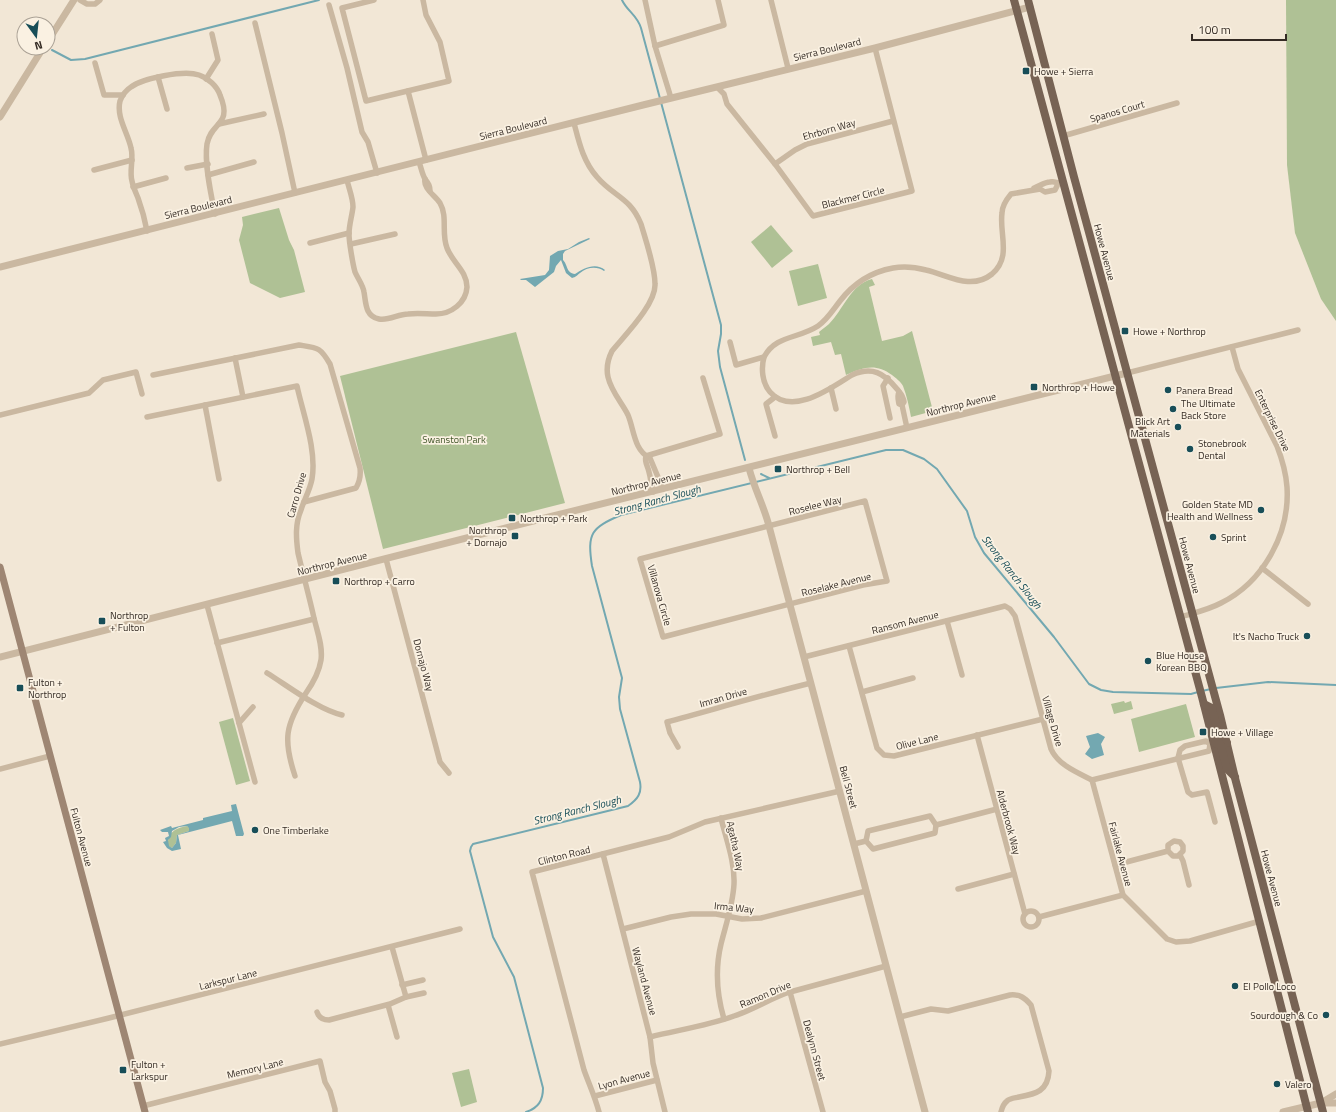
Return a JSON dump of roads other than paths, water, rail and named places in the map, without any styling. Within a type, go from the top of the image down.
[{"type":"main road","points":[[1014,0],[1060,183],[1116,376],[1203,700],[1212,744],[1260,922],[1307,1109]]},
{"type":"main road","name":"Howe Avenue","points":[[1029,4],[1087,226],[1228,743],[1235,778],[1324,1112]]},
{"type":"main road","points":[[1035,79],[1045,88],[1056,127],[1063,136]]},
{"type":"main road","points":[[1060,183],[1068,182],[1071,186],[1081,219],[1087,226]]},
{"type":"main road","name":"Fulton Avenue","points":[[0,567],[144,1109]]},
{"type":"main road","points":[[1203,700],[1212,708],[1219,737],[1224,743],[1228,743]]},
{"type":"main road","points":[[1212,744],[1220,744],[1227,769],[1235,778]]},
{"type":"main road","points":[[1260,922],[1268,927],[1271,932],[1278,956],[1283,959]]},
{"type":"street","points":[[56,28],[74,0]]},
{"type":"street","points":[[80,0],[87,4],[95,4],[100,0]]},
{"type":"street","points":[[374,0],[342,8],[366,101],[449,81],[440,42],[426,15],[423,0]]},
{"type":"street","points":[[644,0],[656,46],[664,99]]},
{"type":"street","points":[[656,46],[724,25],[718,0]]},
{"type":"street","points":[[771,0],[788,68]]},
{"type":"street","name":"Sierra Boulevard","points":[[0,267],[215,214],[664,99],[875,48],[1017,11],[1029,4]]},
{"type":"street","points":[[329,5],[347,68],[362,132],[368,142],[377,172]]},
{"type":"street","points":[[255,23],[284,141],[295,193]]},
{"type":"street","points":[[206,79],[218,60],[212,34]]},
{"type":"street","name":"Blackmer Circle","points":[[717,87],[724,94],[727,104],[775,164],[813,216],[912,191],[875,48]]},
{"type":"street","points":[[0,117],[38,56]]},
{"type":"street","points":[[95,63],[104,95],[123,96]]},
{"type":"street","points":[[147,231],[141,207],[133,187],[131,175],[131,146],[120,114],[120,101],[131,87],[137,83],[158,77],[176,74],[190,74],[206,79],[217,89],[223,102],[223,118],[209,138],[207,151],[208,175],[215,214]]},
{"type":"street","points":[[158,77],[167,109]]},
{"type":"street","points":[[408,91],[426,160]]},
{"type":"street","name":"Spanos Court","points":[[1063,136],[1177,103]]},
{"type":"street","points":[[219,124],[264,114]]},
{"type":"street","name":"Ehrborn Way","points":[[775,164],[795,150],[807,144],[893,120]]},
{"type":"street","points":[[574,123],[580,147],[591,169],[604,184],[627,202],[638,216],[655,276],[655,291],[650,303],[612,351],[609,358],[607,371],[612,388],[629,417],[639,449],[650,458],[652,469],[650,480],[653,492]]},
{"type":"street","points":[[94,170],[132,160]]},
{"type":"street","points":[[208,175],[254,162]]},
{"type":"street","points":[[347,180],[353,208],[349,233],[355,271],[364,291],[366,308],[373,316],[385,320],[408,314],[440,314],[452,310],[461,302],[465,296],[466,278],[450,255],[446,246],[443,209],[424,183],[425,179],[419,162]]},
{"type":"street","points":[[187,168],[208,164]]},
{"type":"street","points":[[133,187],[166,178]]},
{"type":"street","points":[[907,428],[902,404],[904,399],[902,394],[888,378],[876,372],[865,371],[852,374],[816,397],[796,401],[784,401],[774,397],[768,390],[763,379],[762,367],[764,357],[768,349],[778,342],[808,331],[822,323],[852,288],[872,274],[883,270],[914,267],[965,282],[979,281],[987,277],[993,273],[1003,256],[1004,249],[1001,219],[1003,207],[1011,194],[1040,188],[1044,183],[1052,181],[1060,183],[1054,190],[1046,192],[1040,188]]},
{"type":"street","points":[[310,243],[349,233]]},
{"type":"street","points":[[351,244],[395,234]]},
{"type":"street","name":"Northrop Avenue","points":[[0,657],[1298,330]]},
{"type":"street","points":[[730,342],[736,366],[764,357]]},
{"type":"street","points":[[153,375],[299,345],[313,347],[322,352],[330,364],[360,468],[360,482],[356,488],[304,502]]},
{"type":"street","name":"Enterprise Drive","points":[[1180,616],[1210,608],[1233,596],[1252,580],[1262,568],[1275,546],[1284,521],[1286,481],[1283,463],[1277,446],[1238,369],[1232,347]]},
{"type":"street","points":[[235,358],[243,397]]},
{"type":"street","points":[[0,415],[89,393],[103,380],[136,372],[142,394]]},
{"type":"street","points":[[646,456],[720,434],[703,378]]},
{"type":"street","points":[[888,378],[883,386],[890,418]]},
{"type":"street","name":"Carro Drive","points":[[147,417],[297,386],[313,458],[312,479],[299,515],[296,531],[298,552],[321,646],[321,659],[316,677],[292,717],[287,740],[289,759],[295,776]]},
{"type":"street","points":[[830,388],[836,409]]},
{"type":"street","points":[[774,397],[766,404],[775,436]]},
{"type":"street","points":[[205,405],[219,479]]},
{"type":"street","name":"Bell Street","points":[[749,468],[755,488],[766,513],[925,1112]]},
{"type":"street","points":[[652,469],[664,489]]},
{"type":"street","name":"Roselee Way","points":[[769,526],[866,501],[887,581]]},
{"type":"street","name":"Villanova Circle","points":[[769,526],[640,559],[662,637],[790,604]]},
{"type":"street","name":"Dornajo Way","points":[[386,559],[440,762],[449,773]]},
{"type":"street","points":[[1262,568],[1308,604]]},
{"type":"street","name":"Roselake Avenue","points":[[790,604],[887,581]]},
{"type":"street","points":[[207,605],[255,782]]},
{"type":"street","name":"Ransom Avenue","points":[[804,657],[1001,606],[1010,609]]},
{"type":"street","name":"Village Drive","points":[[1010,609],[1016,619],[1051,749],[1056,758],[1062,763],[1092,780]]},
{"type":"street","points":[[217,643],[314,619]]},
{"type":"street","points":[[947,621],[962,675]]},
{"type":"street","name":"Olive Lane","points":[[849,646],[877,748],[884,755],[894,756],[1043,719]]},
{"type":"street","points":[[267,673],[326,710],[342,715]]},
{"type":"street","points":[[862,692],[913,678]]},
{"type":"street","name":"Imran Drive","points":[[678,747],[670,733],[667,722],[747,699],[811,683]]},
{"type":"street","points":[[239,723],[253,706]]},
{"type":"street","name":"Alderbrook Way","points":[[977,735],[1025,914],[1023,921],[1029,926],[1036,924],[1039,917]]},
{"type":"street","points":[[1092,780],[1178,758],[1209,751],[1212,744],[1206,740],[1185,746],[1180,750],[1178,758],[1188,792],[1192,795],[1207,792],[1215,822]]},
{"type":"street","points":[[0,769],[50,756]]},
{"type":"street","name":"Fairlake Avenue","points":[[1092,780],[1123,894],[1167,939],[1176,942],[1190,941],[1260,922]]},
{"type":"street","name":"Clinton Road","points":[[599,1112],[595,1096],[584,1070],[532,872],[669,837],[704,822],[840,791]]},
{"type":"street","points":[[936,825],[997,810]]},
{"type":"street","points":[[930,816],[936,825],[935,833],[873,849],[866,841],[868,831],[930,816]]},
{"type":"street","name":"Agatha Way","points":[[721,818],[734,873],[734,893],[720,945],[717,973],[720,1001],[724,1019]]},
{"type":"street","points":[[854,844],[866,841]]},
{"type":"street","points":[[1168,851],[1170,843],[1178,841],[1183,847],[1183,851],[1180,855]]},
{"type":"street","points":[[1115,865],[1168,851]]},
{"type":"street","points":[[1168,851],[1173,856],[1180,855]]},
{"type":"street","name":"Wayland Avenue","points":[[603,854],[650,1037],[653,1063],[665,1112]]},
{"type":"street","points":[[1180,855],[1189,885]]},
{"type":"street","points":[[958,889],[1014,874]]},
{"type":"street","name":"Irma Way","points":[[622,929],[671,917],[691,914],[704,913],[742,919],[762,918],[866,891]]},
{"type":"street","name":"Alderbrook Way","points":[[1039,917],[1123,894]]},
{"type":"street","name":"Alderbrook Way","points":[[1025,914],[1029,911],[1034,911],[1039,917]]},
{"type":"street","name":"Larkspur Lane","points":[[0,1044],[460,929]]},
{"type":"street","points":[[392,947],[406,997]]},
{"type":"street","name":"Ramon Drive","points":[[650,1037],[724,1019],[748,1011],[776,996],[886,966]]},
{"type":"street","points":[[402,985],[423,980]]},
{"type":"street","name":"Dealynn Street","points":[[790,992],[823,1112]]},
{"type":"street","points":[[317,1012],[320,1018],[326,1020],[388,1005],[406,997],[424,993]]},
{"type":"street","points":[[900,1017],[931,1009],[948,1011],[1010,995],[1018,995],[1027,1000],[1030,1005],[1047,1063],[1049,1078],[1040,1090],[1034,1094],[1006,1101],[1001,1112]]},
{"type":"street","points":[[388,1005],[397,1037]]},
{"type":"street","name":"Memory Lane","points":[[144,1109],[320,1061],[335,1112]]},
{"type":"street","name":"Lyon Avenue","points":[[595,1096],[657,1080]]},
{"type":"street","points":[[1283,1112],[1307,1109],[1336,1094]]},
{"type":"street","points":[[1321,1103],[1336,1103]]},
{"type":"water","points":[[589,238],[590,239],[565,251],[563,254],[563,260],[570,272],[575,274],[586,268],[594,266],[598,266],[605,270],[604,271],[598,268],[589,268],[572,278],[566,273],[561,260],[556,266],[554,272],[535,287],[526,280],[520,279],[545,275],[549,270],[550,256]]},
{"type":"water","points":[[1098,733],[1105,737],[1101,744],[1104,755],[1092,759],[1085,754],[1090,747],[1086,736]]},
{"type":"water","points":[[236,804],[244,834],[243,836],[236,836],[232,821],[178,835],[181,849],[172,851],[167,848],[163,842],[166,841],[165,838],[169,836],[168,832],[162,832],[160,830],[171,826],[172,828],[203,820],[203,818],[232,811],[231,805]],"holes":[[[187,826],[189,831],[177,835],[176,843],[172,848],[169,846],[168,840],[171,837],[172,831],[179,827]]]},
{"type":"waterway","points":[[56,52],[71,60],[85,59],[319,0]]},
{"type":"waterway","points":[[622,0],[641,28],[721,325],[718,351],[720,367],[745,460]]},
{"type":"waterway","name":"Strong Ranch Slough","points":[[526,1112],[537,1106],[541,1100],[543,1088],[514,977],[493,937],[470,851],[473,844],[628,806],[640,793],[640,782],[620,709],[619,697],[622,678],[592,566],[590,546],[591,539],[593,533],[603,524],[621,515],[886,450],[903,450],[924,459],[937,469],[967,511],[975,537],[984,553],[1054,637],[1089,684],[1101,690],[1113,692],[1191,694],[1198,692]]},
{"type":"waterway","name":"Strong Ranch Slough","points":[[761,474],[769,478]]},
{"type":"waterway","name":"Strong Ranch Slough","points":[[1216,688],[1268,682],[1336,685]]},
{"type":"waterway","name":"Strong Ranch Slough","points":[[1202,691],[1211,689]]},
{"type":"place","name":"Howe + Sierra","points":[[1026,71]]},
{"type":"place","name":"Howe + Northrop","points":[[1125,331]]},
{"type":"place","name":"Northrop + Howe","points":[[1034,387]]},
{"type":"place","name":"Panera Bread","points":[[1168,390]]},
{"type":"place","name":"The Ultimate Back Store","points":[[1173,409]]},
{"type":"place","name":"Blick Art Materials","points":[[1178,427]]},
{"type":"place","name":"Stonebrook Dental","points":[[1190,449]]},
{"type":"place","name":"Northrop + Bell","points":[[778,469]]},
{"type":"place","name":"Golden State MD Health and Wellness","points":[[1261,510]]},
{"type":"place","name":"Northrop + Park","points":[[512,518]]},
{"type":"place","name":"Northrop + Dornajo","points":[[515,536]]},
{"type":"place","name":"Sprint","points":[[1213,537]]},
{"type":"place","name":"Northrop + Carro","points":[[336,581]]},
{"type":"place","name":"Northrop + Fulton","points":[[102,621]]},
{"type":"place","name":"It's Nacho Truck","points":[[1307,636]]},
{"type":"place","name":"Blue House Korean BBQ","points":[[1148,661]]},
{"type":"place","name":"Fulton + Northrop","points":[[20,688]]},
{"type":"place","name":"Howe + Village","points":[[1203,732]]},
{"type":"place","name":"One Timberlake","points":[[255,830]]},
{"type":"place","name":"El Pollo Loco","points":[[1235,986]]},
{"type":"place","name":"Sourdough & Co","points":[[1326,1015]]},
{"type":"place","name":"Fulton + Larkspur","points":[[123,1070]]},
{"type":"place","name":"Valero","points":[[1277,1084]]},
{"type":"park label","name":"Swanston Park","points":[[454,439]]}]
